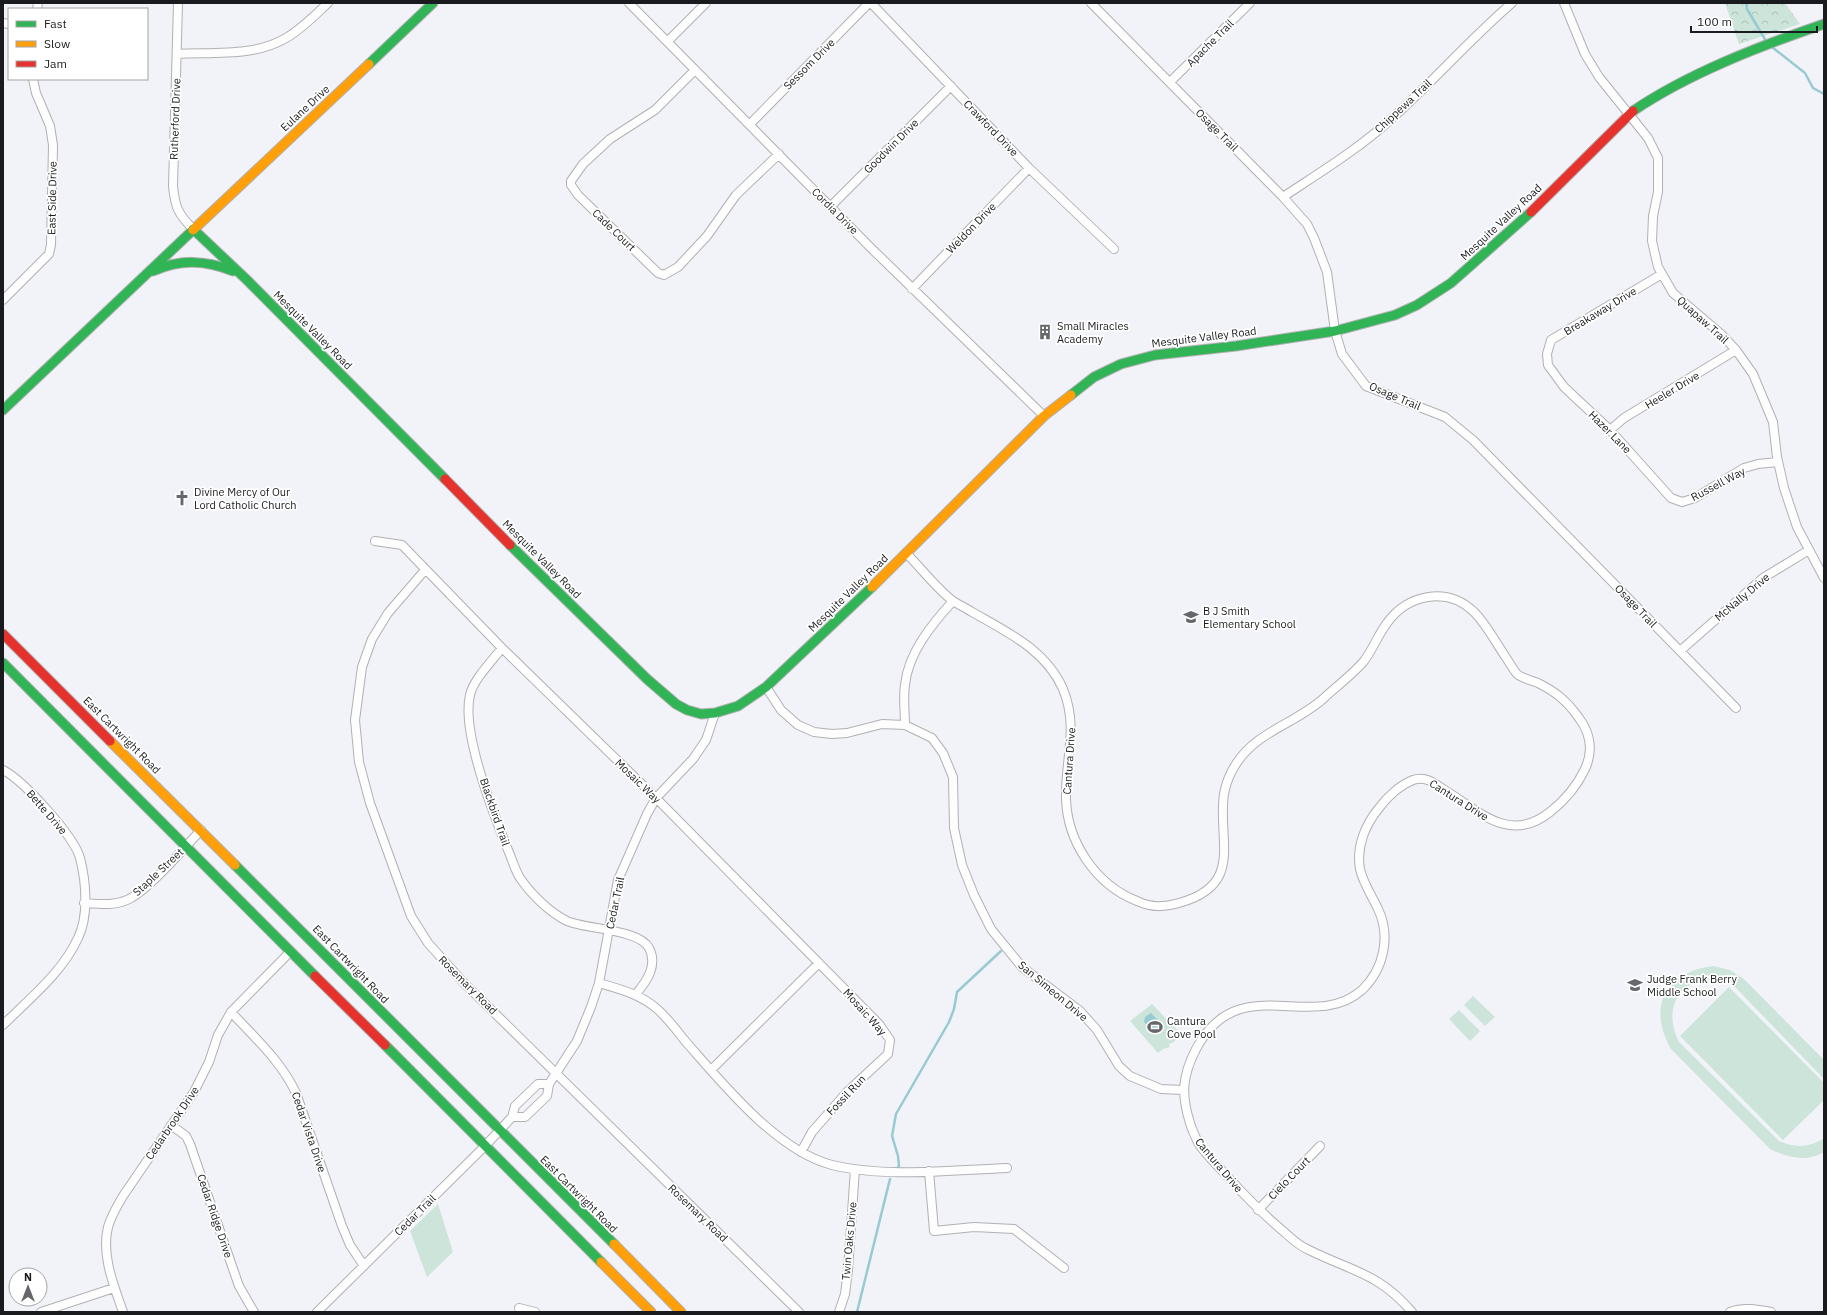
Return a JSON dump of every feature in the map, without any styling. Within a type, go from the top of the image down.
[{"type":"street","name":"Rutherford Drive","points":[[178,3],[173,186],[174,200],[180,216],[193,229]]},
{"type":"street","points":[[177,54],[246,51],[260,48],[284,39],[296,32],[328,3]]},
{"type":"street","name":"Eulane Drive","points":[[193,229],[433,3]]},
{"type":"street","name":"Cordia Drive","points":[[629,3],[912,289],[1044,416]]},
{"type":"street","points":[[668,41],[706,3]]},
{"type":"street","name":"Crawford Drive","points":[[870,3],[1029,168],[1114,249]]},
{"type":"street","name":"Sessom Drive","points":[[750,124],[870,3]]},
{"type":"street","name":"Osage Trail","points":[[1091,3],[1283,197],[1306,224],[1321,254],[1330,290],[1335,331],[1342,354],[1366,386],[1445,417],[1473,440],[1736,708]]},
{"type":"street","name":"Apache Trail","points":[[1170,82],[1250,3]]},
{"type":"street","name":"Chippewa Trail","points":[[1283,197],[1350,153],[1375,133],[1512,3]]},
{"type":"street","name":"Quapaw Trail","points":[[1564,3],[1585,54],[1599,77],[1648,138],[1658,158],[1658,192],[1652,216],[1652,241],[1658,267],[1672,293],[1721,334],[1736,350],[1753,374],[1772,422],[1778,462],[1784,488],[1798,527],[1824,578]]},
{"type":"street","name":"Mesquite Valley Road","points":[[193,229],[243,277],[523,558],[647,679],[676,704],[701,714],[715,713],[738,706],[766,687],[907,554],[1044,416],[1094,377],[1128,362],[1155,355],[1236,346],[1335,331],[1395,315],[1417,305],[1451,283],[1529,214],[1629,114],[1658,94],[1690,78],[1789,36],[1824,24]]},
{"type":"street","name":"Cade Court","points":[[696,70],[654,110],[610,139],[575,172],[571,185],[578,195],[658,273],[664,275],[678,267],[707,236],[736,195],[779,154]]},
{"type":"street","name":"East Side Drive","points":[[3,300],[49,254],[51,245],[53,145],[50,126],[36,93],[33,80]]},
{"type":"street","name":"Goodwin Drive","points":[[830,207],[951,86]]},
{"type":"street","name":"Weldon Drive","points":[[912,289],[1029,168]]},
{"type":"street","points":[[3,410],[193,229]]},
{"type":"street","points":[[145,275],[181,261],[194,261],[209,262],[222,266],[243,277]]},
{"type":"street","name":"Breakaway Drive","points":[[1547,354],[1551,340],[1662,274]]},
{"type":"street","name":"Heeler Drive","points":[[1610,430],[1624,418],[1736,350]]},
{"type":"street","name":"Hazer Lane","points":[[1547,354],[1548,365],[1564,387],[1610,430],[1671,498],[1682,502]]},
{"type":"street","name":"Russell Way","points":[[1682,502],[1695,498],[1744,468],[1758,464],[1778,462]]},
{"type":"street","name":"Mosaic Way","points":[[375,541],[402,545],[502,648],[656,798],[880,1024],[890,1040]]},
{"type":"street","name":"McNally Drive","points":[[1680,651],[1762,578],[1809,550]]},
{"type":"street","name":"Cantura Drive","points":[[907,554],[953,601],[1020,639],[1045,662],[1056,676],[1069,707],[1072,727],[1066,796],[1068,819],[1074,838],[1088,863],[1102,879],[1115,890],[1132,900],[1153,907],[1172,905],[1192,899],[1208,890],[1219,875],[1225,859],[1224,795],[1228,779],[1236,764],[1247,749],[1268,733],[1312,709],[1362,663],[1387,622],[1399,609],[1419,598],[1438,596],[1453,598],[1472,610],[1516,673],[1556,692],[1582,721],[1590,739],[1589,760],[1581,776],[1569,794],[1552,811],[1530,824],[1514,826],[1498,824],[1429,780],[1420,778],[1409,782],[1386,799],[1366,828],[1360,846],[1359,861],[1361,876],[1379,910],[1384,923],[1383,956],[1377,970],[1368,983],[1357,994],[1342,1003],[1325,1007],[1270,1004],[1250,1007],[1228,1015],[1212,1025],[1200,1041],[1191,1060],[1183,1090],[1190,1124],[1197,1142],[1258,1210],[1303,1248],[1371,1277],[1389,1289],[1412,1312]]},
{"type":"street","name":"Rosemary Road","points":[[425,570],[388,613],[372,639],[362,667],[355,720],[359,762],[370,803],[411,916],[428,943],[464,983],[799,1312]]},
{"type":"street","points":[[905,725],[905,684],[910,664],[927,632],[953,601]]},
{"type":"street","name":"East Cartwright Road","points":[[3,634],[201,830],[681,1312]]},
{"type":"street","name":"Blackbird Trail","points":[[502,648],[482,674],[470,694],[467,711],[471,738],[496,819],[520,877],[539,900],[567,921],[609,929],[642,940],[649,948],[652,960],[651,973],[636,994]]},
{"type":"street","points":[[3,663],[186,845],[484,1147],[651,1312]]},
{"type":"street","name":"San Simeon Drive","points":[[766,687],[781,710],[798,725],[814,732],[848,734],[882,724],[905,725],[932,738],[943,753],[953,777],[954,828],[962,865],[974,895],[991,929],[1022,967],[1080,1010],[1097,1030],[1119,1066],[1130,1076],[1160,1089],[1183,1090]]},
{"type":"street","name":"Cedar Trail","points":[[512,1117],[525,1117],[547,1096],[549,1084],[577,1041],[599,983],[618,880],[647,814],[656,798],[693,758],[706,740],[715,713]]},
{"type":"street","name":"Bette Drive","points":[[3,770],[12,774],[31,793],[55,819],[69,838],[80,856],[84,884],[83,919],[79,937],[70,954],[55,974],[3,1025]]},
{"type":"street","name":"Staple Street","points":[[84,903],[110,904],[128,899],[158,874],[201,830]]},
{"type":"street","name":"Cedarbrook Drive","points":[[123,1312],[114,1288],[107,1250],[108,1228],[111,1218],[123,1196],[194,1092],[209,1062],[218,1035],[232,1012],[290,952]]},
{"type":"street","points":[[711,1070],[818,962]]},
{"type":"street","points":[[599,983],[636,994],[657,1008],[711,1070],[760,1121],[790,1147],[801,1152],[831,1165],[883,1172],[1007,1168]]},
{"type":"street","name":"Cedar Vista Drive","points":[[232,1012],[277,1061],[289,1077],[296,1093],[342,1226],[350,1245],[364,1266]]},
{"type":"street","name":"Fossil Run","points":[[801,1152],[812,1132],[847,1092],[888,1054],[890,1040]]},
{"type":"street","name":"Cedar Trail","points":[[317,1312],[484,1147],[512,1117],[515,1106],[538,1084],[549,1084]]},
{"type":"street","name":"Cedar Ridge Drive","points":[[171,1125],[186,1136],[190,1144],[232,1266],[254,1312]]},
{"type":"street","name":"Cielo Court","points":[[1258,1210],[1320,1146]]},
{"type":"street","name":"Twin Oaks Drive","points":[[839,1312],[845,1294],[848,1270],[855,1169]]},
{"type":"street","points":[[929,1170],[934,1231],[974,1227],[1014,1229],[1064,1268]]},
{"type":"street","points":[[41,1312],[114,1288]]},
{"type":"street","points":[[519,1308],[535,1312]]},
{"type":"street","points":[[1730,1312],[1738,1309],[1752,1309],[1771,1312]]},
{"type":"green space","points":[[1725,3],[1785,3],[1800,24],[1739,44]]},
{"type":"green space","points":[[1713,966],[1730,970],[1744,979],[1824,1060],[1824,1079],[1735,987],[1720,981],[1706,980],[1693,983],[1683,990],[1676,1000],[1673,1012],[1673,1026],[1679,1042],[1779,1141],[1791,1145],[1802,1146],[1813,1144],[1824,1138],[1824,1152],[1811,1157],[1797,1158],[1770,1149],[1671,1049],[1664,1034],[1661,1019],[1661,1006],[1665,994],[1672,984],[1683,976],[1696,970]]},
{"type":"green space","points":[[1729,987],[1824,1083],[1824,1100],[1783,1140],[1680,1036]]},
{"type":"green space","points":[[1473,996],[1495,1017],[1485,1026],[1464,1005]]},
{"type":"green space","name":"Cantura Cove Pool","points":[[1152,1004],[1180,1033],[1174,1042],[1169,1044],[1170,1047],[1163,1049],[1158,1053],[1130,1021]]},
{"type":"green space","points":[[1459,1010],[1480,1031],[1470,1041],[1449,1019]]},
{"type":"green space","points":[[438,1204],[453,1252],[427,1277],[410,1231]]},
{"type":"water","points":[[1151,1013],[1158,1021],[1161,1031],[1154,1033],[1144,1022],[1145,1017]]},
{"type":"waterway","points":[[1746,3],[1747,9],[1766,41]]},
{"type":"waterway","points":[[1772,47],[1805,73],[1813,88],[1824,94]]},
{"type":"waterway","points":[[896,1170],[899,1166],[898,1156],[892,1136],[896,1114],[949,1022],[954,1009],[957,992],[1001,951]]},
{"type":"waterway","points":[[857,1312],[890,1179]]},
{"type":"traffic: fast","points":[[369,64],[433,3]]},
{"type":"traffic: fast","points":[[1633,111],[1677,84],[1701,73],[1750,51],[1824,24]]},
{"type":"traffic: fast","points":[[1071,395],[1094,377],[1121,364],[1155,355],[1236,346],[1335,331],[1395,315],[1417,305],[1451,283],[1531,212]]},
{"type":"traffic: fast","points":[[193,229],[247,280],[445,479]]},
{"type":"traffic: fast","points":[[3,410],[193,230]]},
{"type":"traffic: fast","points":[[153,271],[173,264],[193,262],[223,267],[233,271]]},
{"type":"traffic: fast","points":[[510,545],[647,679],[676,704],[687,710],[701,714],[715,713],[738,706],[766,687],[872,587]]},
{"type":"traffic: fast","points":[[3,663],[315,976]]},
{"type":"traffic: fast","points":[[235,865],[614,1244]]},
{"type":"traffic: fast","points":[[385,1045],[601,1262]]},
{"type":"traffic: slow","points":[[193,230],[369,64]]},
{"type":"traffic: slow","points":[[872,587],[1044,416],[1071,395]]},
{"type":"traffic: slow","points":[[110,741],[235,865]]},
{"type":"traffic: slow","points":[[614,1244],[681,1312]]},
{"type":"traffic: slow","points":[[601,1262],[651,1312]]},
{"type":"traffic: jam","points":[[1531,212],[1633,111]]},
{"type":"traffic: jam","points":[[445,479],[510,545]]},
{"type":"traffic: jam","points":[[3,634],[110,741]]},
{"type":"traffic: jam","points":[[315,976],[385,1045]]},
{"type":"place","name":"Small Miracles Academy","points":[[1045,332]]},
{"type":"place","name":"Divine Mercy of Our Lord Catholic Church","points":[[182,498]]},
{"type":"place","name":"B J Smith Elementary School","points":[[1191,617]]},
{"type":"place","name":"Judge Frank Berry Middle School","points":[[1635,985]]},
{"type":"place","name":"Cantura Cove Pool","points":[[1155,1027]]}]
